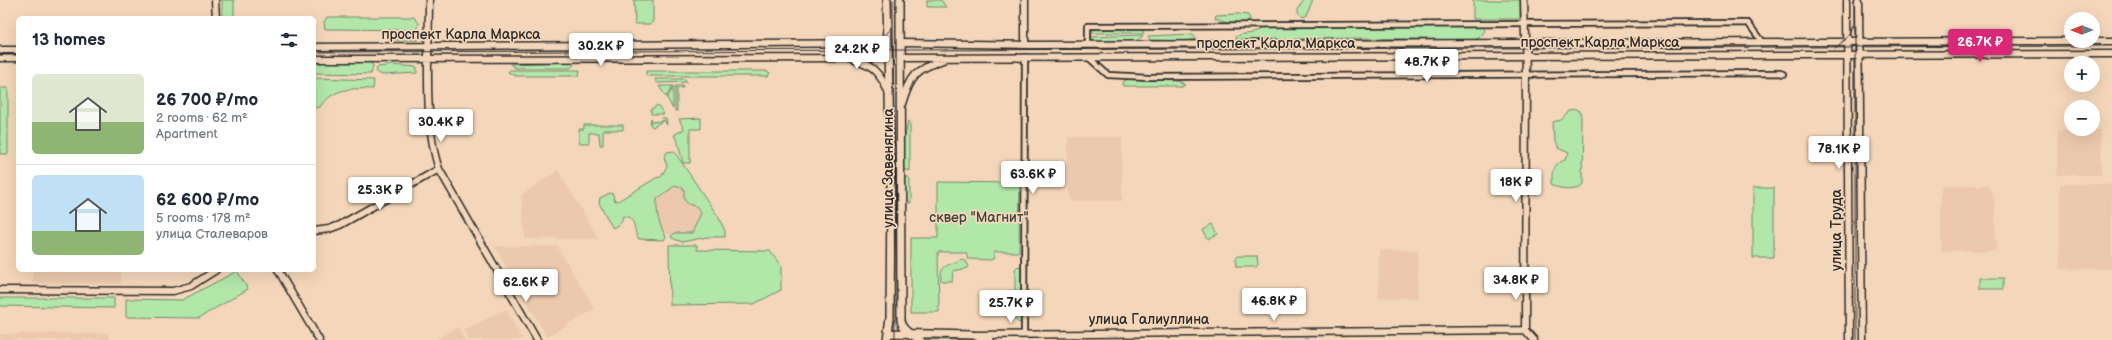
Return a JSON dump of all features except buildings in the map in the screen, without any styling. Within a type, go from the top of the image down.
[{"type":"main road","points":[[216,0],[216,16]]},
{"type":"main road","points":[[429,0],[429,58],[432,140],[439,169],[537,340]]},
{"type":"main road","name":"улица Завенягина","points":[[887,0],[891,189],[889,332]]},
{"type":"main road","name":"улица Завенягина","points":[[900,0],[901,325],[910,333]]},
{"type":"main road","points":[[1025,0],[1025,44]]},
{"type":"main road","points":[[1524,0],[1526,75],[1525,330],[1534,340]]},
{"type":"main road","name":"улица Труда","points":[[1847,0],[1849,340]]},
{"type":"main road","name":"улица Труда","points":[[1859,0],[1862,340]]},
{"type":"main road","name":"проспект Карла Маркса","points":[[316,47],[887,43],[1088,44],[2064,41]]},
{"type":"main road","points":[[2100,41],[2112,41]]},
{"type":"main road","points":[[0,50],[16,50]]},
{"type":"main road","name":"проспект Карла Маркса","points":[[316,59],[2112,54]]},
{"type":"main road","points":[[0,58],[16,58]]},
{"type":"main road","points":[[846,58],[864,63],[874,69],[884,81],[889,94]]},
{"type":"main road","points":[[901,107],[906,89],[916,73],[930,64],[947,58]]},
{"type":"main road","points":[[316,231],[329,229],[340,225],[439,169]]},
{"type":"main road","points":[[0,290],[173,291],[191,286],[213,272]]},
{"type":"main road","points":[[279,272],[319,340]]},
{"type":"main road","name":"улица Галиуллина","points":[[889,332],[999,337],[1024,333],[1525,330]]},
{"type":"main road","points":[[887,340],[889,332]]},
{"type":"main road","points":[[910,333],[920,340]]},
{"type":"main road","points":[[972,335],[990,340]]},
{"type":"street","name":"проспект Карла Маркса","points":[[1088,44],[1088,26],[1524,24],[1748,24],[1762,42]]},
{"type":"street","points":[[1024,333],[1025,57]]},
{"type":"street","points":[[1088,57],[1108,75],[1157,77],[1784,74]]},
{"type":"shaded area","points":[[2100,130],[2102,175],[2057,175],[2057,131],[2064,131],[2064,136],[2100,136]]},
{"type":"shaded area","points":[[1068,137],[1122,137],[1122,201],[1073,201],[1068,198]]},
{"type":"shaded area","points":[[684,169],[714,225],[699,234],[641,235],[641,192]]},
{"type":"shaded area","points":[[558,170],[599,239],[525,239],[521,195]]},
{"type":"shaded area","points":[[2060,184],[2112,184],[2112,269],[2060,269]]},
{"type":"shaded area","points":[[1941,185],[1989,185],[1995,199],[1996,251],[1941,251]]},
{"type":"shaded area","points":[[494,246],[557,246],[595,309],[547,337]]},
{"type":"shaded area","points":[[1379,250],[1418,250],[1418,298],[1379,298]]},
{"type":"shaded area","points":[[33,272],[121,272],[121,284],[33,283]]},
{"type":"shaded area","points":[[506,309],[523,340],[468,340],[463,330]]},
{"type":"shaded area","points":[[458,327],[465,340],[436,340]]},
{"type":"shaded area","points":[[109,333],[109,340],[0,340],[0,334]]},
{"type":"green space","points":[[222,0],[234,0],[234,16],[222,16]]},
{"type":"green space","points":[[634,0],[653,0],[653,21],[651,24],[635,24]]},
{"type":"green space","points":[[927,0],[941,0],[946,7],[927,7]]},
{"type":"green space","points":[[1305,0],[1313,0],[1306,17],[1301,19],[1297,15],[1297,10]]},
{"type":"green space","points":[[1473,0],[1520,0],[1520,19],[1473,19]]},
{"type":"green space","points":[[1216,15],[1248,15],[1250,19],[1242,23],[1238,23],[1215,18]]},
{"type":"green space","points":[[327,17],[414,17],[419,23],[418,28],[414,30],[325,29],[324,22]]},
{"type":"green space","points":[[1472,25],[1483,27],[1485,31],[1479,38],[1473,40],[1357,38],[1237,40],[1236,37],[1242,34],[1258,31],[1261,28]]},
{"type":"green space","points":[[1142,28],[1144,33],[1091,33],[1094,29]]},
{"type":"green space","points":[[390,33],[418,33],[418,40],[390,40]]},
{"type":"green space","points":[[1193,34],[1195,39],[1186,41],[1150,40],[1148,36]]},
{"type":"green space","points":[[1143,36],[1136,41],[1094,42],[1090,37]]},
{"type":"green space","points":[[356,61],[371,63],[373,66],[371,74],[316,73],[316,63]]},
{"type":"green space","points":[[572,62],[574,65],[570,68],[515,68],[510,64]]},
{"type":"green space","points":[[393,65],[417,67],[417,73],[382,75],[376,72],[377,67]]},
{"type":"green space","points":[[510,70],[580,70],[579,76],[516,76],[508,72]]},
{"type":"green space","points":[[646,71],[767,71],[770,73],[768,76],[648,76],[646,75]]},
{"type":"green space","points":[[316,78],[374,80],[373,89],[343,90],[331,96],[320,107],[316,108]]},
{"type":"green space","points":[[655,79],[685,79],[687,82],[657,83]]},
{"type":"green space","points":[[1129,79],[1179,81],[1186,84],[1182,86],[1123,86],[1122,84],[1124,81]]},
{"type":"green space","points":[[659,86],[673,86],[666,97]]},
{"type":"green space","points":[[675,86],[683,86],[683,88],[677,88],[677,111],[675,111]]},
{"type":"green space","points":[[0,88],[8,88],[8,154],[0,154]]},
{"type":"green space","points":[[673,88],[673,109],[667,98]]},
{"type":"green space","points":[[658,105],[664,114],[651,114],[651,109]]},
{"type":"green space","points":[[1578,110],[1582,112],[1583,120],[1582,183],[1577,187],[1561,187],[1554,184],[1554,173],[1556,166],[1565,160],[1567,153],[1556,148],[1553,141],[1552,122],[1561,120],[1571,111]]},
{"type":"green space","points":[[651,118],[653,122],[661,121],[662,118],[666,118],[667,125],[664,120],[653,127],[650,125]]},
{"type":"green space","points":[[701,118],[701,129],[690,129],[690,163],[683,163],[678,143],[674,135],[684,129],[679,119]]},
{"type":"green space","points":[[908,121],[910,122],[910,172],[904,170],[904,141]]},
{"type":"green space","points":[[584,125],[623,125],[623,130],[603,130],[603,145],[600,145],[599,133],[589,133],[589,143],[579,143],[579,129],[584,129]]},
{"type":"green space","points":[[674,151],[719,218],[725,231],[725,237],[707,237],[682,242],[672,238],[671,236],[675,233],[692,233],[701,213],[697,207],[688,204],[684,199],[684,189],[676,185],[657,199],[658,219],[666,237],[664,240],[639,239],[633,222],[628,217],[623,216],[621,223],[613,228],[612,227],[599,203],[600,198],[610,193],[613,194],[614,200],[618,201],[656,178],[661,177],[667,166],[664,157],[667,152]]},
{"type":"green space","points":[[902,178],[909,178],[909,203],[902,203]]},
{"type":"green space","name":"сквер \"Магнит\"","points":[[938,182],[1020,183],[1019,252],[994,252],[994,258],[991,260],[968,259],[966,252],[938,252],[939,312],[911,312],[911,238],[938,238]]},
{"type":"green space","points":[[1753,188],[1774,188],[1774,258],[1753,258]]},
{"type":"green space","points":[[1213,224],[1218,234],[1208,239],[1203,229]]},
{"type":"green space","points":[[669,245],[697,245],[697,250],[770,251],[781,266],[781,290],[754,304],[670,305]]},
{"type":"green space","points":[[1237,256],[1257,256],[1258,265],[1256,267],[1236,267],[1235,259]]},
{"type":"green space","points":[[961,259],[965,260],[969,266],[968,268],[953,271],[952,281],[941,281],[943,268]]},
{"type":"green space","points":[[1018,266],[1021,267],[1022,320],[1019,323],[1015,319],[1015,269]]},
{"type":"green space","points":[[235,272],[238,272],[248,289],[199,318],[126,317],[126,299],[182,300]]},
{"type":"green space","points":[[1980,278],[2003,278],[2003,289],[1980,289]]},
{"type":"green space","points":[[0,298],[114,298],[114,308],[0,306]]},
{"type":"green space","points":[[923,339],[977,340],[925,340]]},
{"type":"tram line","points":[[893,0],[895,340]]},
{"type":"tram line","points":[[1855,0],[1855,340]]},
{"type":"tram line","points":[[1834,48],[1849,36],[1854,26]]},
{"type":"tram line","points":[[869,50],[877,46],[892,27]]},
{"type":"tram line","points":[[316,52],[2112,46]]},
{"type":"tram line","points":[[0,55],[16,55]]}]
